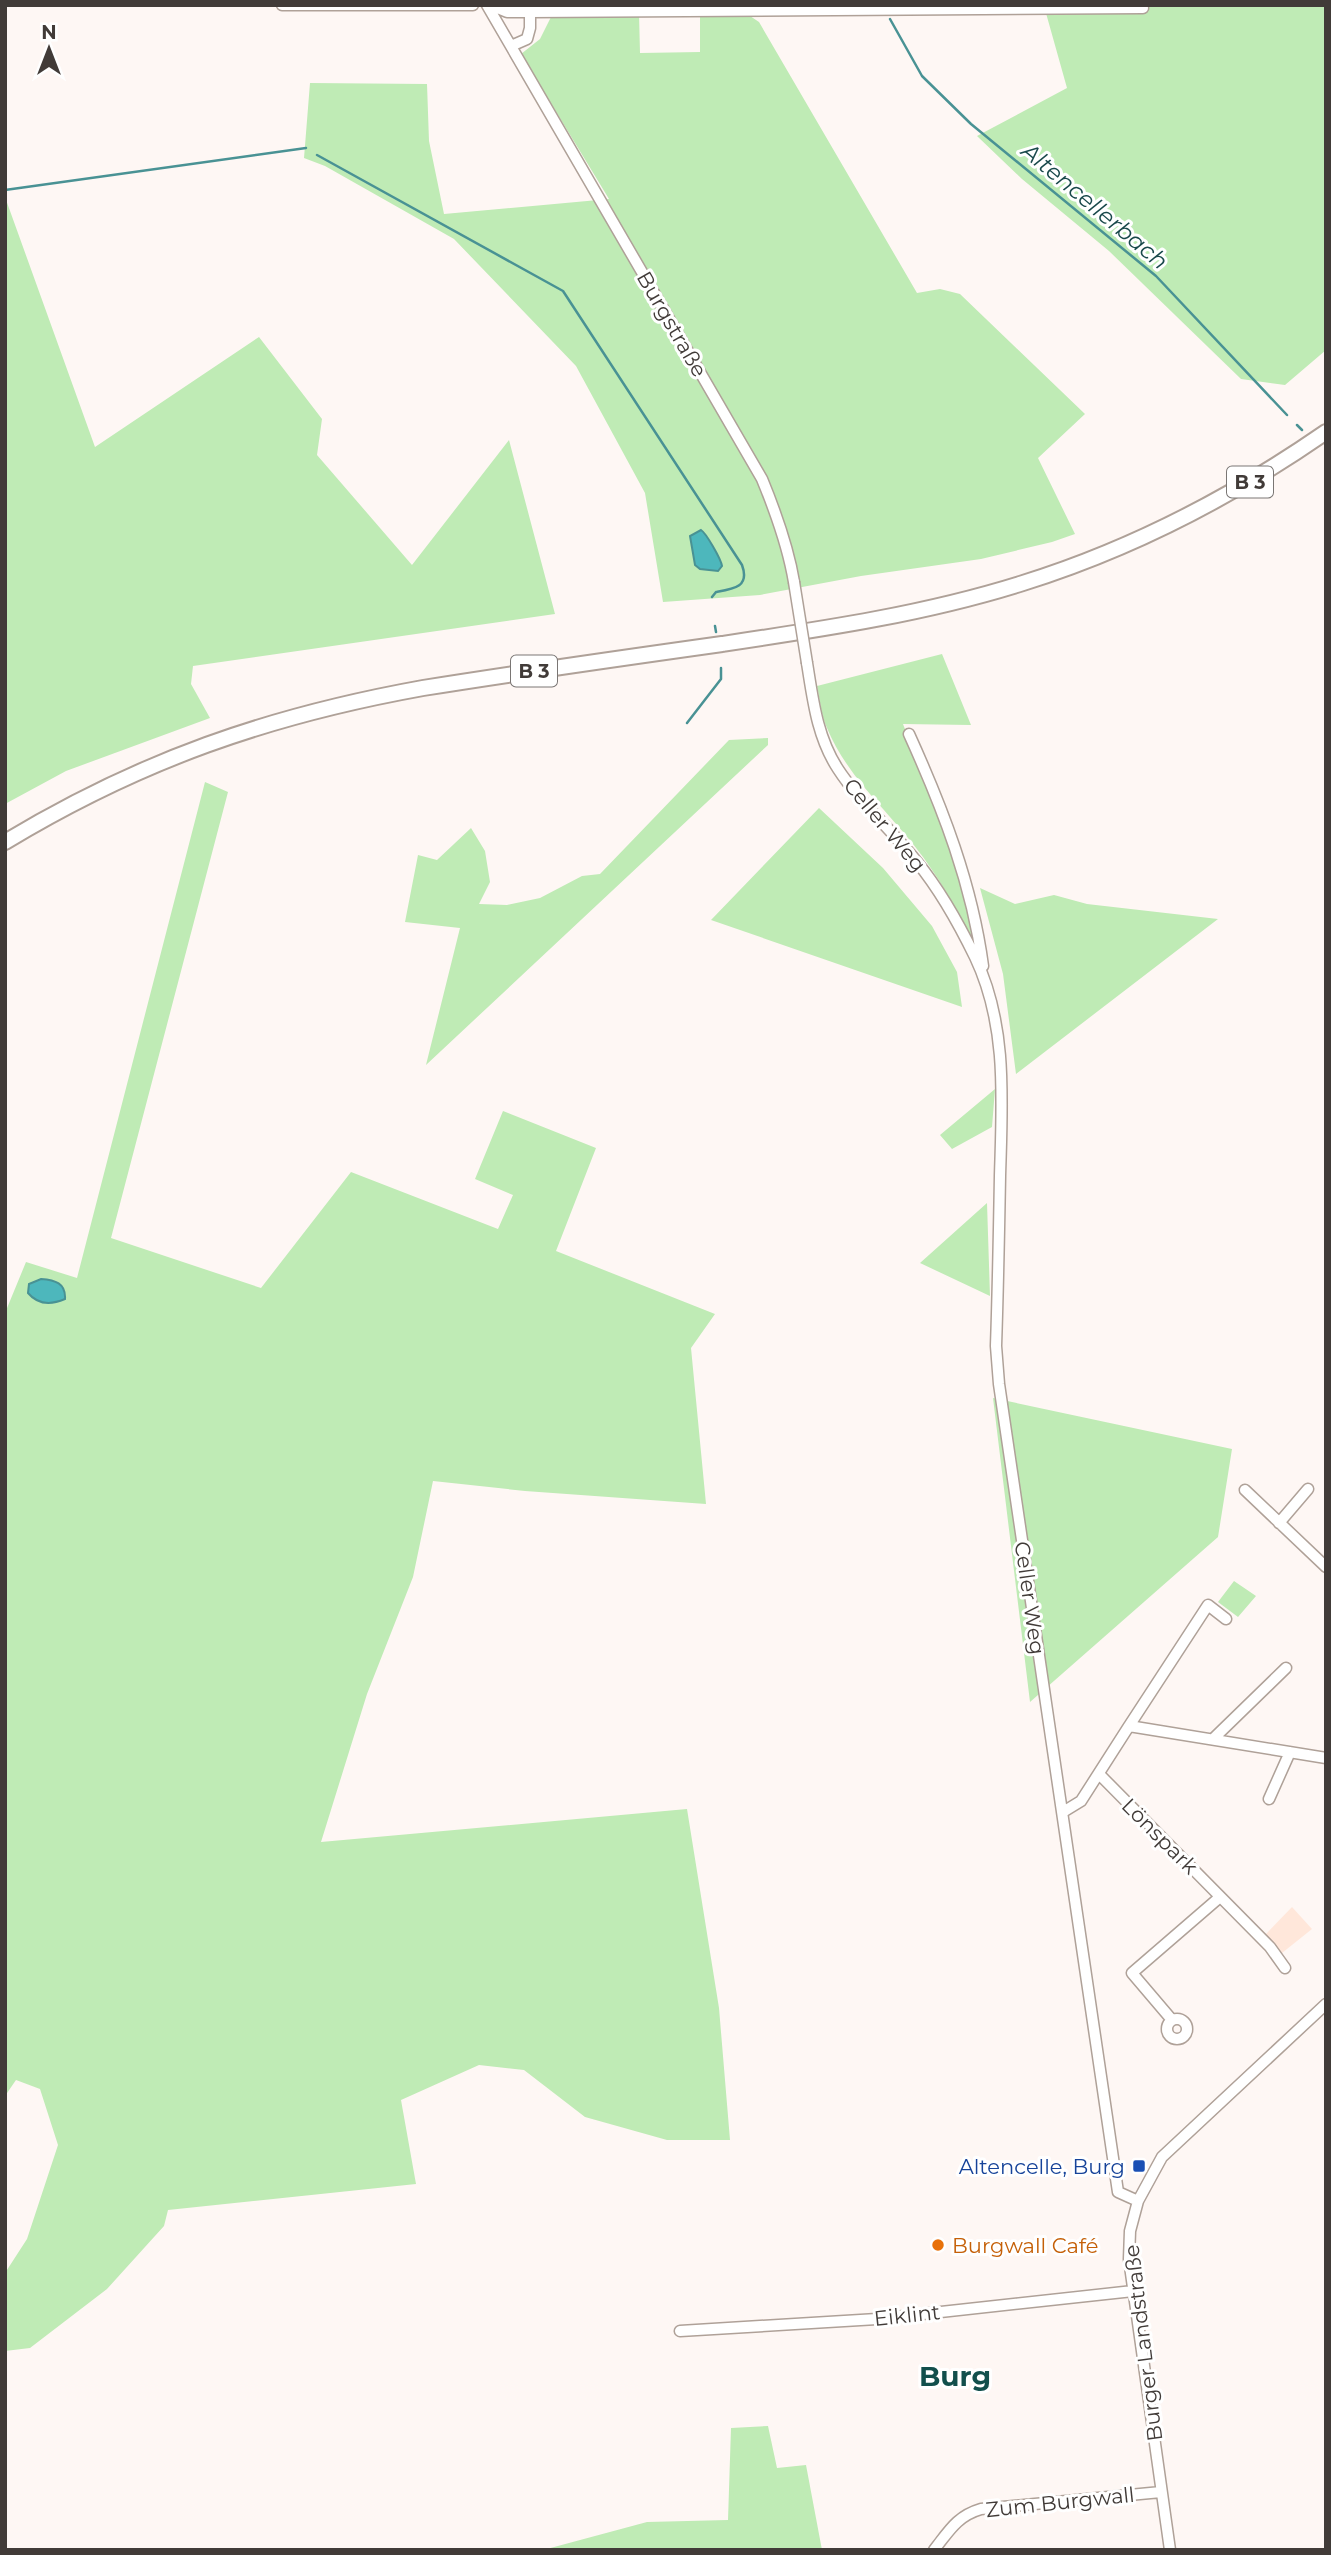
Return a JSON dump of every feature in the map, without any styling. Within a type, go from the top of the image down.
[{"type":"highway","name":"B 3","points":[[5,842],[76,801],[168,758],[247,729],[307,713],[423,688],[880,618],[1024,583],[1124,546],[1184,519],[1231,494],[1326,432]]},
{"type":"street","points":[[282,5],[472,5]]},
{"type":"street","points":[[489,5],[507,12],[1143,8]]},
{"type":"street","name":"Burgstraße","points":[[489,5],[762,479],[790,558],[807,663]]},
{"type":"street","points":[[511,46],[527,39],[530,12]]},
{"type":"street","name":"Celler Weg","points":[[807,663],[819,728],[838,769],[924,872],[959,927],[985,980]]},
{"type":"street","name":"Celler Weg","points":[[908,734],[957,852],[976,917],[985,980],[999,1035],[1002,1087],[996,1346],[999,1384],[1118,2192],[1138,2201]]},
{"type":"street","points":[[1279,1523],[1308,1489]]},
{"type":"street","points":[[1245,1490],[1326,1567]]},
{"type":"street","points":[[1063,1812],[1080,1801],[1209,1605],[1226,1619]]},
{"type":"street","points":[[1213,1739],[1286,1668]]},
{"type":"street","points":[[1129,1726],[1326,1758]]},
{"type":"street","points":[[1269,1799],[1290,1752]]},
{"type":"street","name":"Lönspark","points":[[1099,1774],[1270,1947],[1285,1968]]},
{"type":"street","points":[[1172,2020],[1132,1973],[1220,1897]]},
{"type":"street","name":"Burger Landstraße","points":[[1170,2550],[1129,2259],[1130,2231],[1138,2201],[1161,2157],[1326,2004]]},
{"type":"street","name":"Eiklint","points":[[680,2331],[877,2319],[1133,2291]]},
{"type":"street","name":"Zum Burgwall","points":[[934,2550],[966,2514],[981,2509],[1161,2492]]},
{"type":"shaded area","points":[[1292,1907],[1312,1929],[1282,1953],[1266,1934]]},
{"type":"green space","points":[[1326,5],[1326,350],[1285,385],[1241,379],[1109,251],[1022,179],[977,136],[1067,88],[1044,6]]},
{"type":"green space","points":[[744,12],[759,22],[917,293],[940,289],[960,294],[1085,414],[1038,458],[1075,534],[981,559],[861,576],[760,595],[663,602],[645,493],[576,366],[454,239],[325,166],[304,158],[310,83],[427,84],[429,141],[444,214],[609,199],[521,54],[540,39],[552,15],[639,13],[640,53],[700,52],[700,13]]},
{"type":"green space","points":[[5,197],[95,447],[259,337],[322,419],[317,455],[412,565],[509,440],[555,614],[193,666],[191,684],[210,718],[66,771],[5,804]]},
{"type":"green space","points":[[942,654],[971,725],[903,724],[953,853],[977,949],[931,868],[846,763],[823,718],[817,686]]},
{"type":"green space","points":[[768,738],[768,745],[426,1065],[460,928],[405,922],[418,855],[437,860],[471,828],[485,851],[490,882],[479,904],[507,905],[540,898],[582,876],[600,874],[729,740]]},
{"type":"green space","points":[[205,782],[228,792],[111,1238],[261,1288],[351,1172],[498,1229],[513,1195],[475,1179],[503,1111],[596,1148],[556,1251],[715,1314],[691,1348],[706,1504],[525,1491],[433,1481],[413,1577],[367,1694],[321,1842],[687,1809],[719,2008],[730,2140],[667,2140],[585,2117],[524,2070],[479,2065],[401,2100],[416,2184],[168,2210],[164,2226],[107,2289],[30,2348],[5,2351],[5,2273],[27,2239],[58,2145],[40,2089],[16,2080],[5,2096],[5,1313],[26,1262],[77,1278]]},
{"type":"green space","points":[[819,808],[883,868],[932,926],[957,972],[962,1007],[711,920]]},
{"type":"green space","points":[[980,888],[1015,904],[1054,895],[1087,904],[1218,919],[1016,1074],[1003,974]]},
{"type":"green space","points":[[995,1089],[992,1127],[952,1149],[940,1135]]},
{"type":"green space","points":[[987,1203],[990,1296],[920,1263]]},
{"type":"green space","points":[[993,1398],[1232,1449],[1218,1537],[1030,1702]]},
{"type":"green space","points":[[1234,1581],[1256,1596],[1238,1617],[1218,1602]]},
{"type":"green space","points":[[768,2426],[777,2468],[806,2465],[822,2550],[543,2550],[647,2522],[728,2520],[731,2428]]},
{"type":"water","points":[[701,530],[721,563],[718,571],[700,569],[695,565],[690,536]]},
{"type":"water","points":[[41,1279],[59,1283],[64,1289],[65,1299],[45,1303],[32,1297],[28,1293],[29,1284]]},
{"type":"waterway","name":"Altencellerbach","points":[[890,19],[922,76],[971,124],[1156,276],[1287,415]]},
{"type":"waterway","points":[[5,190],[306,148]]},
{"type":"waterway","points":[[317,155],[563,291],[742,565],[744,578],[739,586],[716,592],[712,597]]},
{"type":"waterway","name":"Altencellerbach","points":[[1297,425],[1302,430]]},
{"type":"waterway","points":[[715,626],[716,632]]},
{"type":"waterway","points":[[687,723],[721,679],[721,668]]},
{"type":"place","name":"Altencelle, Burg","points":[[1139,2166]]},
{"type":"place","name":"Burgwall Café","points":[[938,2245]]},
{"type":"district","name":"Burg","points":[[955,2376]]}]
